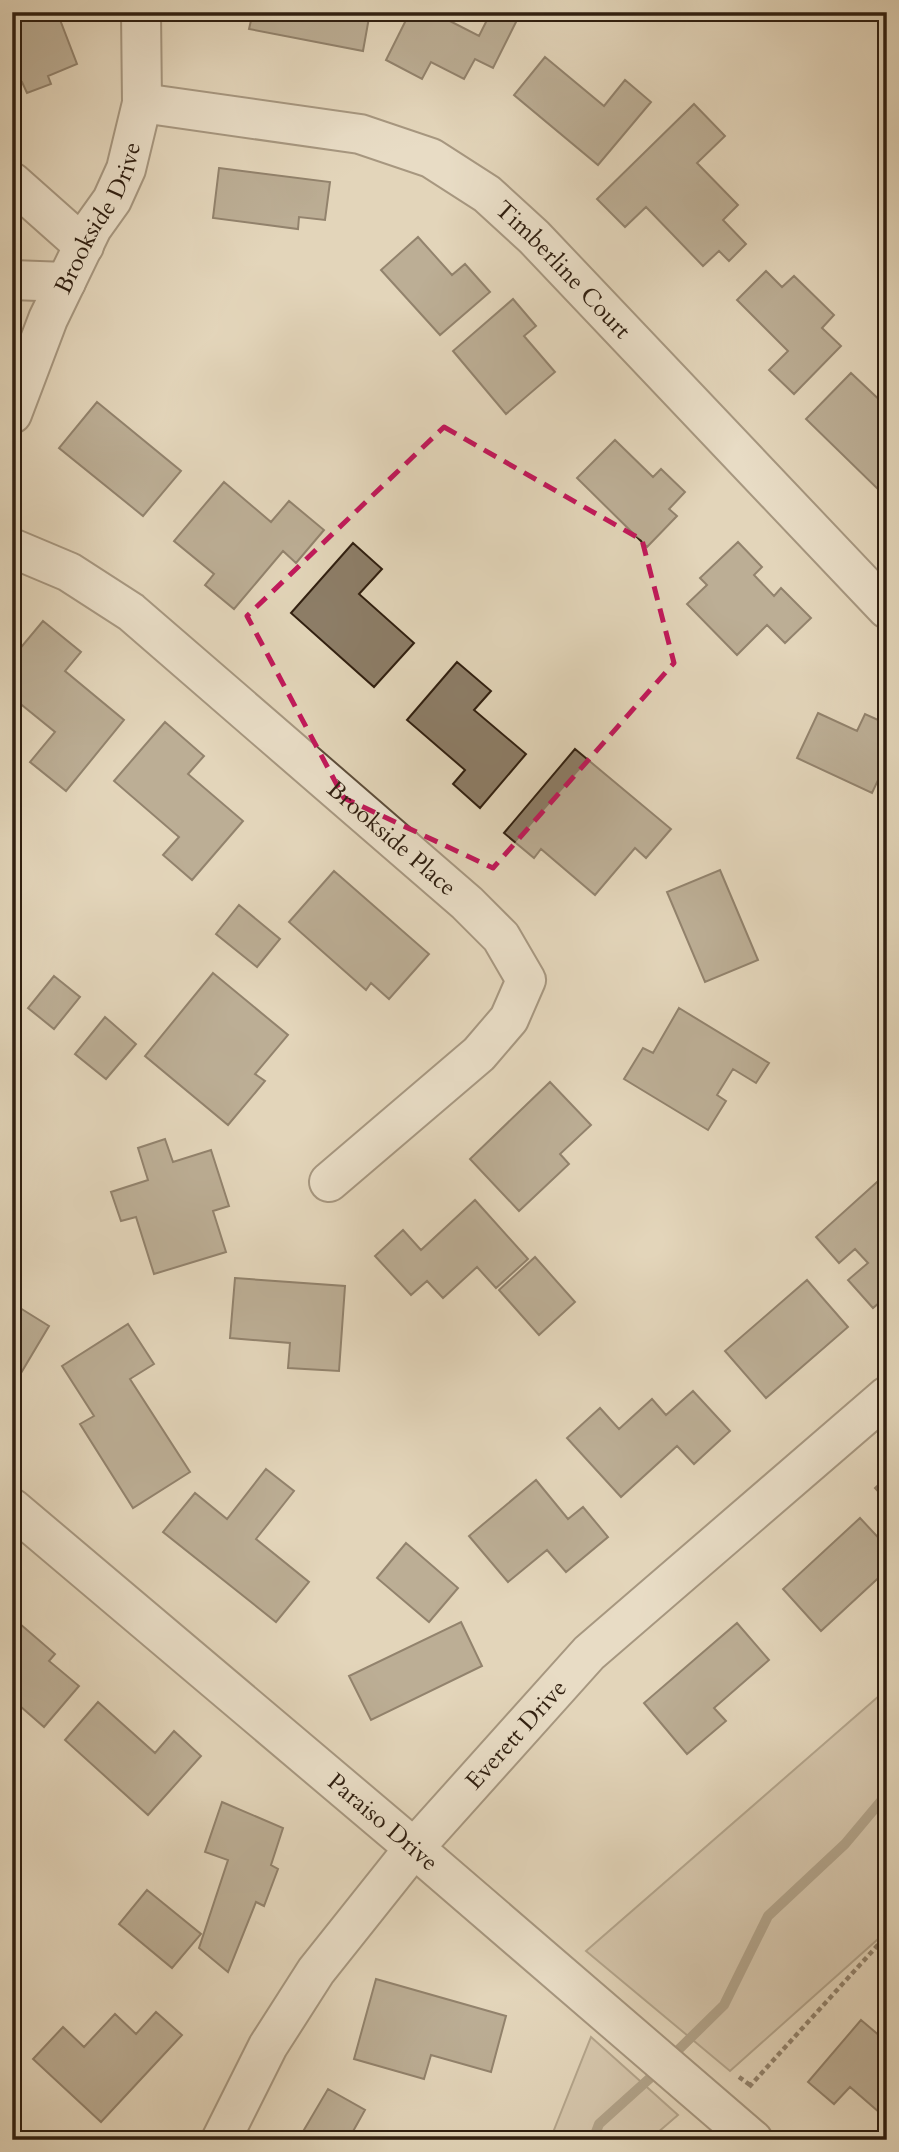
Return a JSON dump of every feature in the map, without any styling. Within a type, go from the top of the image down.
[{"type":"street","name":"Brookside Drive","points":[[12,414],[48,318],[92,228],[112,201],[126,169],[142,103],[141,12]]},
{"type":"street","name":"Timberline Court","points":[[142,103],[360,134],[430,158],[487,194],[534,237],[887,609]]},
{"type":"street","points":[[12,182],[84,246]]},
{"type":"street","points":[[12,280],[66,282]]},
{"type":"street","name":"Brookside Place","points":[[12,548],[69,572],[131,612],[467,903],[501,937],[526,980],[509,1019],[479,1054],[329,1182]]},
{"type":"street","name":"Everett Drive","points":[[221,2140],[268,2046],[316,1971],[414,1848],[589,1653],[887,1396]]},
{"type":"street","name":"Paraiso Drive","points":[[12,1508],[754,2140]]},
{"type":"path","points":[[717,2109],[887,1935]]},
{"type":"highlighted area","points":[[444,427],[642,540],[674,663],[493,868],[344,798],[247,616]]},
{"type":"shaded area","points":[[887,1689],[887,1931],[730,2071],[586,1951]]},
{"type":"shaded area","points":[[591,2037],[678,2115],[649,2140],[550,2140]]},
{"type":"building","points":[[12,12],[57,12],[77,64],[48,76],[51,84],[27,93],[22,82],[12,86]]},
{"type":"building","points":[[253,12],[370,12],[363,51],[249,29]]},
{"type":"building","points":[[410,12],[445,12],[442,17],[479,36],[491,12],[521,12],[493,68],[475,59],[464,79],[431,62],[422,79],[386,60]]},
{"type":"building","points":[[545,57],[604,106],[625,80],[651,102],[598,165],[514,95]]},
{"type":"building","points":[[694,104],[725,136],[697,163],[738,205],[723,220],[746,244],[729,261],[719,251],[703,266],[646,207],[625,227],[597,199]]},
{"type":"building","points":[[219,168],[330,182],[325,220],[299,217],[298,229],[213,218]]},
{"type":"building","points":[[418,237],[452,275],[465,264],[490,292],[440,335],[381,270]]},
{"type":"building","points":[[766,271],[782,287],[794,276],[834,315],[822,328],[841,346],[794,394],[769,370],[788,351],[737,300]]},
{"type":"building","points":[[513,299],[536,326],[524,336],[555,372],[506,414],[453,351]]},
{"type":"building","points":[[851,373],[887,407],[887,498],[806,419]]},
{"type":"building","points":[[97,402],[181,471],[143,516],[59,448]]},
{"type":"building","points":[[615,440],[653,477],[661,469],[685,492],[669,509],[677,516],[647,547],[577,478]]},
{"type":"building","points":[[224,482],[271,522],[289,501],[324,530],[296,563],[283,551],[234,609],[205,585],[214,574],[174,541]]},
{"type":"building","points":[[738,542],[762,567],[754,575],[774,596],[781,588],[811,618],[785,643],[767,625],[737,655],[687,604],[707,585],[700,578]]},
{"type":"building","points":[[353,543],[382,569],[359,594],[414,643],[374,687],[291,613]]},
{"type":"building","points":[[43,621],[81,652],[65,671],[124,720],[66,791],[30,762],[55,732],[12,697],[12,658]]},
{"type":"building","points":[[457,662],[491,691],[474,710],[526,754],[480,808],[453,784],[465,770],[407,720]]},
{"type":"building","points":[[818,713],[857,731],[865,714],[887,724],[887,761],[872,793],[797,758]]},
{"type":"building","points":[[165,722],[204,756],[188,774],[243,821],[192,880],[163,855],[179,837],[114,781]]},
{"type":"building","points":[[575,749],[671,829],[646,858],[635,848],[595,895],[541,849],[534,858],[504,833]]},
{"type":"building","points":[[720,870],[758,960],[705,982],[667,892]]},
{"type":"building","points":[[334,871],[429,954],[389,999],[371,983],[366,990],[289,922]]},
{"type":"building","points":[[239,905],[280,939],[257,967],[216,934]]},
{"type":"building","points":[[213,973],[288,1035],[255,1074],[265,1081],[228,1125],[145,1056]]},
{"type":"building","points":[[54,976],[80,997],[54,1029],[28,1008]]},
{"type":"building","points":[[679,1008],[769,1063],[756,1083],[733,1069],[717,1095],[726,1101],[708,1130],[624,1079],[643,1048],[653,1053]]},
{"type":"building","points":[[105,1017],[136,1044],[106,1079],[75,1054]]},
{"type":"building","points":[[550,1082],[591,1125],[560,1154],[569,1164],[519,1211],[470,1159]]},
{"type":"building","points":[[165,1139],[173,1162],[211,1150],[229,1206],[213,1211],[226,1252],[154,1274],[136,1217],[121,1221],[111,1192],[148,1180],[138,1148]]},
{"type":"building","points":[[887,1173],[887,1296],[873,1308],[848,1280],[868,1263],[855,1249],[839,1263],[816,1237]]},
{"type":"building","points":[[475,1200],[528,1259],[496,1288],[477,1267],[443,1298],[427,1281],[411,1295],[375,1256],[403,1230],[421,1250]]},
{"type":"building","points":[[535,1257],[575,1302],[539,1335],[499,1290]]},
{"type":"building","points":[[235,1278],[345,1286],[339,1371],[288,1368],[290,1343],[230,1338]]},
{"type":"building","points":[[807,1280],[848,1327],[766,1398],[725,1351]]},
{"type":"building","points":[[12,1303],[49,1326],[21,1373],[12,1367]]},
{"type":"building","points":[[128,1324],[154,1364],[130,1379],[190,1472],[133,1508],[80,1424],[94,1416],[62,1366]]},
{"type":"building","points":[[693,1391],[730,1431],[694,1464],[677,1446],[621,1497],[567,1438],[600,1408],[619,1429],[652,1399],[666,1415]]},
{"type":"building","points":[[266,1469],[294,1491],[256,1539],[309,1582],[276,1622],[163,1532],[195,1493],[227,1519]]},
{"type":"building","points":[[887,1477],[887,1501],[875,1488]]},
{"type":"building","points":[[536,1480],[568,1519],[583,1507],[608,1537],[566,1572],[547,1550],[508,1582],[469,1536]]},
{"type":"building","points":[[860,1518],[887,1547],[887,1570],[821,1631],[783,1589]]},
{"type":"building","points":[[406,1543],[458,1588],[429,1622],[377,1578]]},
{"type":"building","points":[[12,1617],[55,1654],[49,1661],[79,1686],[44,1727],[12,1699]]},
{"type":"building","points":[[461,1622],[482,1666],[371,1720],[349,1676]]},
{"type":"building","points":[[737,1623],[769,1660],[714,1708],[726,1721],[687,1754],[644,1703]]},
{"type":"building","points":[[98,1702],[155,1753],[174,1731],[201,1756],[148,1815],[65,1740]]},
{"type":"building","points":[[222,1802],[283,1828],[271,1865],[278,1869],[264,1906],[256,1902],[228,1972],[199,1948],[228,1860],[205,1852]]},
{"type":"building","points":[[147,1890],[201,1934],[172,1968],[119,1924]]},
{"type":"building","points":[[376,1979],[506,2016],[491,2072],[431,2055],[424,2079],[354,2059]]},
{"type":"building","points":[[156,2012],[182,2035],[101,2122],[33,2059],[63,2027],[84,2047],[115,2014],[136,2034]]},
{"type":"building","points":[[861,2020],[887,2042],[887,2119],[850,2087],[834,2104],[808,2082]]},
{"type":"building","points":[[328,2089],[365,2110],[351,2135],[359,2140],[298,2140]]},
{"type":"building","points":[[12,2127],[26,2140],[12,2140]]},
{"type":"waterway","points":[[669,2059],[724,2005],[768,1916],[845,1844],[887,1794]]},
{"type":"waterway","points":[[593,2140],[599,2124],[659,2070]]}]
